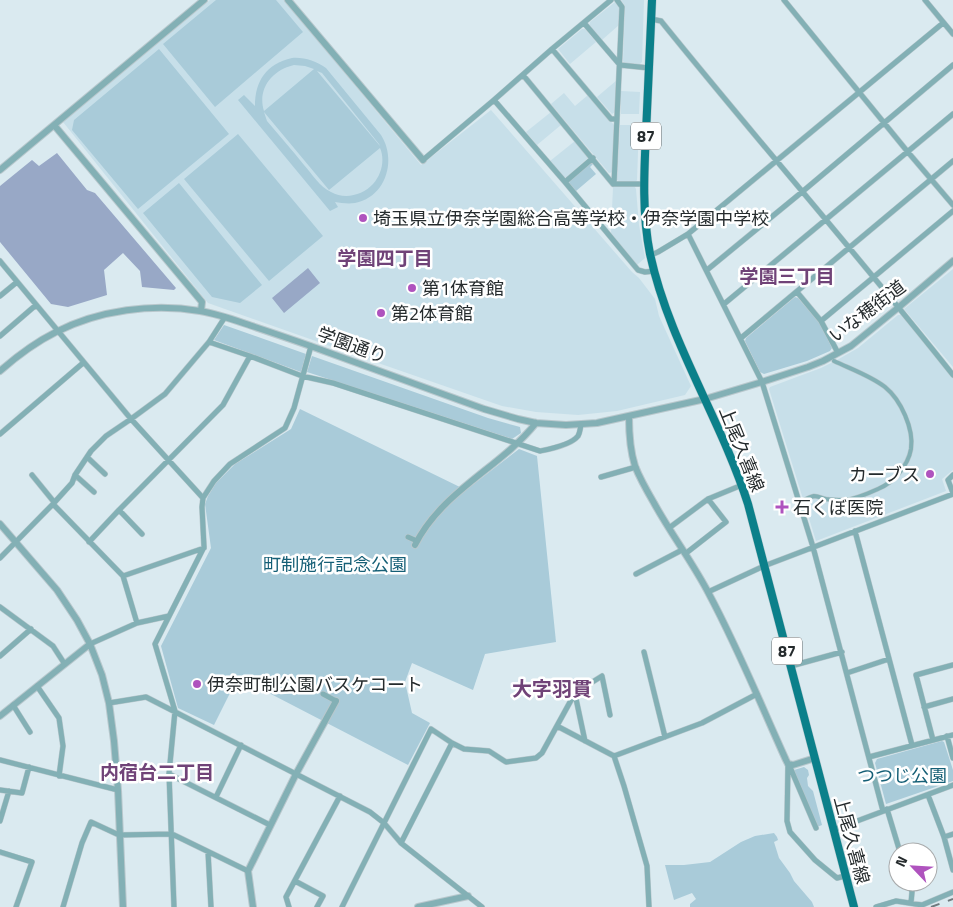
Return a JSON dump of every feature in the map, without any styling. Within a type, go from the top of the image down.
[{"type":"main road","name":"上尾久喜線","points":[[652,0],[644,184],[645,219],[651,254],[662,296],[674,330],[742,485],[854,907]]},
{"type":"street","points":[[0,170],[204,0]]},
{"type":"street","points":[[288,0],[423,160],[611,0]]},
{"type":"street","points":[[614,184],[622,7],[617,0]]},
{"type":"street","points":[[784,0],[907,152],[953,205]]},
{"type":"street","points":[[925,0],[953,34]]},
{"type":"street","points":[[651,19],[661,22],[899,307],[953,375]]},
{"type":"street","points":[[584,23],[620,65],[649,68]]},
{"type":"street","points":[[651,254],[658,252],[688,234],[944,23]]},
{"type":"street","points":[[552,49],[611,119],[617,119]]},
{"type":"street","points":[[707,270],[953,65]]},
{"type":"street","points":[[523,75],[614,184]]},
{"type":"street","points":[[494,100],[638,270],[645,272],[655,271]]},
{"type":"street","points":[[724,304],[953,114]]},
{"type":"street","points":[[54,125],[202,302],[201,311]]},
{"type":"street","points":[[565,182],[593,158]]},
{"type":"street","points":[[741,338],[953,161]]},
{"type":"street","points":[[614,184],[644,184]]},
{"type":"street","points":[[821,321],[953,210]]},
{"type":"street","points":[[688,234],[762,382],[813,546],[868,757],[896,842]]},
{"type":"street","name":"いな穂街道","points":[[705,399],[808,367],[838,353],[860,339],[953,261]]},
{"type":"street","points":[[0,262],[131,420],[204,498]]},
{"type":"street","points":[[0,296],[17,282]]},
{"type":"street","points":[[797,292],[821,321],[838,353]]},
{"type":"street","points":[[0,336],[36,305]]},
{"type":"street","name":"学園通り","points":[[0,371],[41,340],[82,321],[120,311],[160,308],[201,311],[225,317],[311,346],[484,410],[536,423],[581,425],[598,423],[705,399]]},
{"type":"street","points":[[0,558],[72,483],[74,475],[91,451],[106,436],[165,394],[209,342],[225,317]]},
{"type":"street","points":[[209,342],[302,376],[332,383],[540,451],[573,440],[579,435],[581,425]]},
{"type":"street","points":[[174,907],[169,774],[175,711],[155,644],[204,547],[202,507],[204,498],[214,481],[230,464],[285,428],[294,408],[311,346]]},
{"type":"street","points":[[90,542],[223,405],[250,356]]},
{"type":"street","points":[[800,502],[815,496],[832,500],[852,499],[879,489],[895,477],[904,467],[911,448],[907,420],[894,396],[875,381],[834,361]]},
{"type":"street","points":[[0,434],[83,363]]},
{"type":"street","points":[[629,417],[630,441],[636,467],[648,494],[708,592],[757,694],[816,828]]},
{"type":"street","points":[[408,537],[416,543],[426,526],[455,494],[517,444],[536,423]]},
{"type":"street","points":[[88,457],[105,474]]},
{"type":"street","points":[[601,477],[636,467]]},
{"type":"street","points":[[32,475],[54,503],[123,576],[137,623]]},
{"type":"street","points":[[74,475],[94,492]]},
{"type":"street","points":[[708,592],[813,546],[953,494],[948,480],[953,475]]},
{"type":"street","points":[[669,528],[708,499],[742,485]]},
{"type":"street","points":[[636,574],[684,552],[726,522],[708,499]]},
{"type":"street","points":[[119,510],[142,534]]},
{"type":"street","points":[[0,524],[57,590],[90,644],[102,675],[109,703],[114,741],[123,907]]},
{"type":"street","points":[[855,531],[912,745]]},
{"type":"street","points":[[123,576],[204,547]]},
{"type":"street","points":[[0,607],[53,646],[64,664]]},
{"type":"street","points":[[0,716],[90,644],[137,623],[170,616]]},
{"type":"street","points":[[0,656],[31,629]]},
{"type":"street","points":[[644,652],[665,737]]},
{"type":"street","points":[[791,666],[842,652]]},
{"type":"street","points":[[847,673],[889,659]]},
{"type":"street","points":[[933,740],[916,675],[953,665]]},
{"type":"street","points":[[342,907],[432,729],[464,749],[489,751],[506,762],[536,758],[542,753],[575,693],[602,676],[610,716]]},
{"type":"street","points":[[37,686],[59,718],[62,746],[59,776]]},
{"type":"street","points":[[575,693],[585,741]]},
{"type":"street","points":[[253,907],[248,871],[296,774],[336,701],[323,694]]},
{"type":"street","points":[[614,756],[702,723],[757,694]]},
{"type":"street","points":[[109,703],[146,698],[175,711],[370,812],[384,823],[401,842],[482,907]]},
{"type":"street","points":[[924,707],[953,699]]},
{"type":"street","points":[[13,705],[30,732]]},
{"type":"street","points":[[557,726],[614,756],[647,866],[649,907]]},
{"type":"street","points":[[868,757],[950,736],[953,758]]},
{"type":"street","points":[[401,842],[452,743]]},
{"type":"street","points":[[216,797],[241,745]]},
{"type":"street","points":[[788,764],[793,765],[814,758]]},
{"type":"street","points":[[0,760],[118,790]]},
{"type":"street","points":[[788,764],[787,821],[790,832],[822,866],[837,878],[845,876]]},
{"type":"street","points":[[0,790],[22,793],[29,767]]},
{"type":"street","points":[[169,774],[270,825]]},
{"type":"street","points":[[833,830],[953,785]]},
{"type":"street","points":[[0,821],[9,792]]},
{"type":"street","points":[[928,795],[944,837],[953,870]]},
{"type":"street","points":[[289,907],[286,897],[340,796]]},
{"type":"street","points":[[63,907],[82,844],[91,822],[119,835],[172,834],[248,871]]},
{"type":"street","points":[[944,837],[953,834]]},
{"type":"street","points":[[0,852],[32,862],[16,907]]},
{"type":"street","points":[[208,852],[211,907]]},
{"type":"street","points":[[295,881],[323,896],[317,907]]},
{"type":"street","points":[[911,904],[912,892]]},
{"type":"street","points":[[876,907],[892,902],[922,905],[953,892]]},
{"type":"street","points":[[418,907],[468,896]]},
{"type":"shaded area","name":"埼玉県立伊奈学園総合高等学校・伊奈学園中学校","points":[[210,0],[284,0],[421,165],[491,110],[639,278],[655,299],[659,316],[691,386],[685,395],[617,411],[578,415],[536,412],[502,406],[208,303],[63,122]]},
{"type":"shaded area","points":[[621,0],[644,0],[642,62],[640,64],[625,64],[623,61],[625,6]]},
{"type":"shaded area","points":[[615,2],[620,8],[619,25],[602,40],[589,26],[590,22]]},
{"type":"shaded area","points":[[582,29],[585,29],[596,42],[570,64],[558,49]]},
{"type":"shaded area","points":[[617,80],[615,112],[612,114],[597,97]]},
{"type":"shaded area","points":[[621,91],[640,92],[639,114],[621,114]]},
{"type":"shaded area","points":[[564,93],[575,106],[588,95],[614,125],[613,172],[609,173],[551,104]]},
{"type":"shaded area","points":[[551,112],[561,125],[537,145],[526,132]]},
{"type":"shaded area","points":[[620,125],[639,125],[637,180],[635,183],[617,180]]},
{"type":"shaded area","points":[[575,141],[588,155],[588,158],[567,177],[563,177],[550,161]]},
{"type":"shaded area","points":[[57,153],[87,190],[95,193],[176,288],[174,290],[142,287],[140,271],[123,253],[104,270],[107,295],[68,307],[51,304],[0,242],[0,186],[32,160],[39,166]]},
{"type":"shaded area","points":[[613,187],[635,187],[636,189],[639,225],[645,258],[637,265],[611,233]]},
{"type":"shaded area","points":[[308,268],[320,283],[284,313],[272,298]]},
{"type":"shaded area","points":[[953,269],[953,367],[904,309]]},
{"type":"shaded area","points":[[898,315],[901,315],[953,378],[953,470],[942,479],[946,491],[816,541],[769,389],[821,368],[858,348]]},
{"type":"green space","points":[[216,0],[276,0],[303,32],[215,107],[163,44]]},
{"type":"green space","points":[[159,49],[229,134],[138,209],[72,130],[74,120]]},
{"type":"green space","points":[[292,58],[305,59],[314,61],[326,68],[381,135],[388,155],[386,176],[381,185],[366,199],[355,203],[335,202],[338,207],[330,211],[238,100],[244,95],[255,106],[260,81],[269,69]],"holes":[[[294,65],[314,69],[264,111],[263,95],[268,82],[279,71]],[[317,71],[322,73],[380,146]],[[264,112],[329,190],[380,148],[382,162],[379,176],[369,188],[354,195],[342,196],[331,192],[316,180],[267,121]]]},
{"type":"green space","points":[[238,134],[323,236],[269,281],[184,179]]},
{"type":"green space","points":[[591,163],[593,164],[590,167],[596,174],[576,191],[569,183],[570,180]]},
{"type":"green space","points":[[179,183],[262,285],[240,303],[212,297],[143,213]]},
{"type":"green space","points":[[795,297],[820,323],[832,348],[830,351],[807,361],[764,374],[760,372],[745,341],[746,338]]},
{"type":"green space","points":[[224,325],[306,354],[301,372],[214,340]]},
{"type":"green space","points":[[312,356],[488,418],[520,427],[521,433],[512,439],[307,372]]},
{"type":"green space","name":"町制施行記念公園","points":[[300,409],[466,490],[519,449],[537,456],[556,642],[485,654],[473,690],[412,663],[405,682],[412,713],[430,723],[408,765],[238,677],[214,725],[178,708],[161,646],[211,548],[205,504],[208,496],[216,483],[235,464],[291,429]]},
{"type":"green space","name":"つつじ公園","points":[[944,742],[953,770],[953,781],[886,804],[875,763],[877,759]]},
{"type":"green space","points":[[804,767],[808,770],[808,786],[813,791],[822,825],[817,827],[794,770]]},
{"type":"green space","points":[[774,833],[778,840],[774,842],[779,858],[814,907],[690,907],[690,904],[696,899],[692,893],[674,900],[665,865],[710,862],[741,842],[755,836]]},
{"type":"railway","points":[[931,907],[953,899]]},
{"type":"place","name":"埼玉県立伊奈学園総合高等学校・伊奈学園中学校","points":[[363,218]]},
{"type":"place","name":"第1体育館","points":[[412,288]]},
{"type":"place","name":"第2体育館","points":[[381,313]]},
{"type":"place","name":"カーブス","points":[[930,474]]},
{"type":"place","name":"石くぼ医院","points":[[782,507]]},
{"type":"place","name":"伊奈町制公園バスケコート","points":[[197,684]]},
{"type":"district","name":"学園四丁目","points":[[385,257]]},
{"type":"district","name":"学園三丁目","points":[[787,275]]},
{"type":"district","name":"大字羽貫","points":[[552,688]]},
{"type":"district","name":"内宿台二丁目","points":[[157,771]]}]
